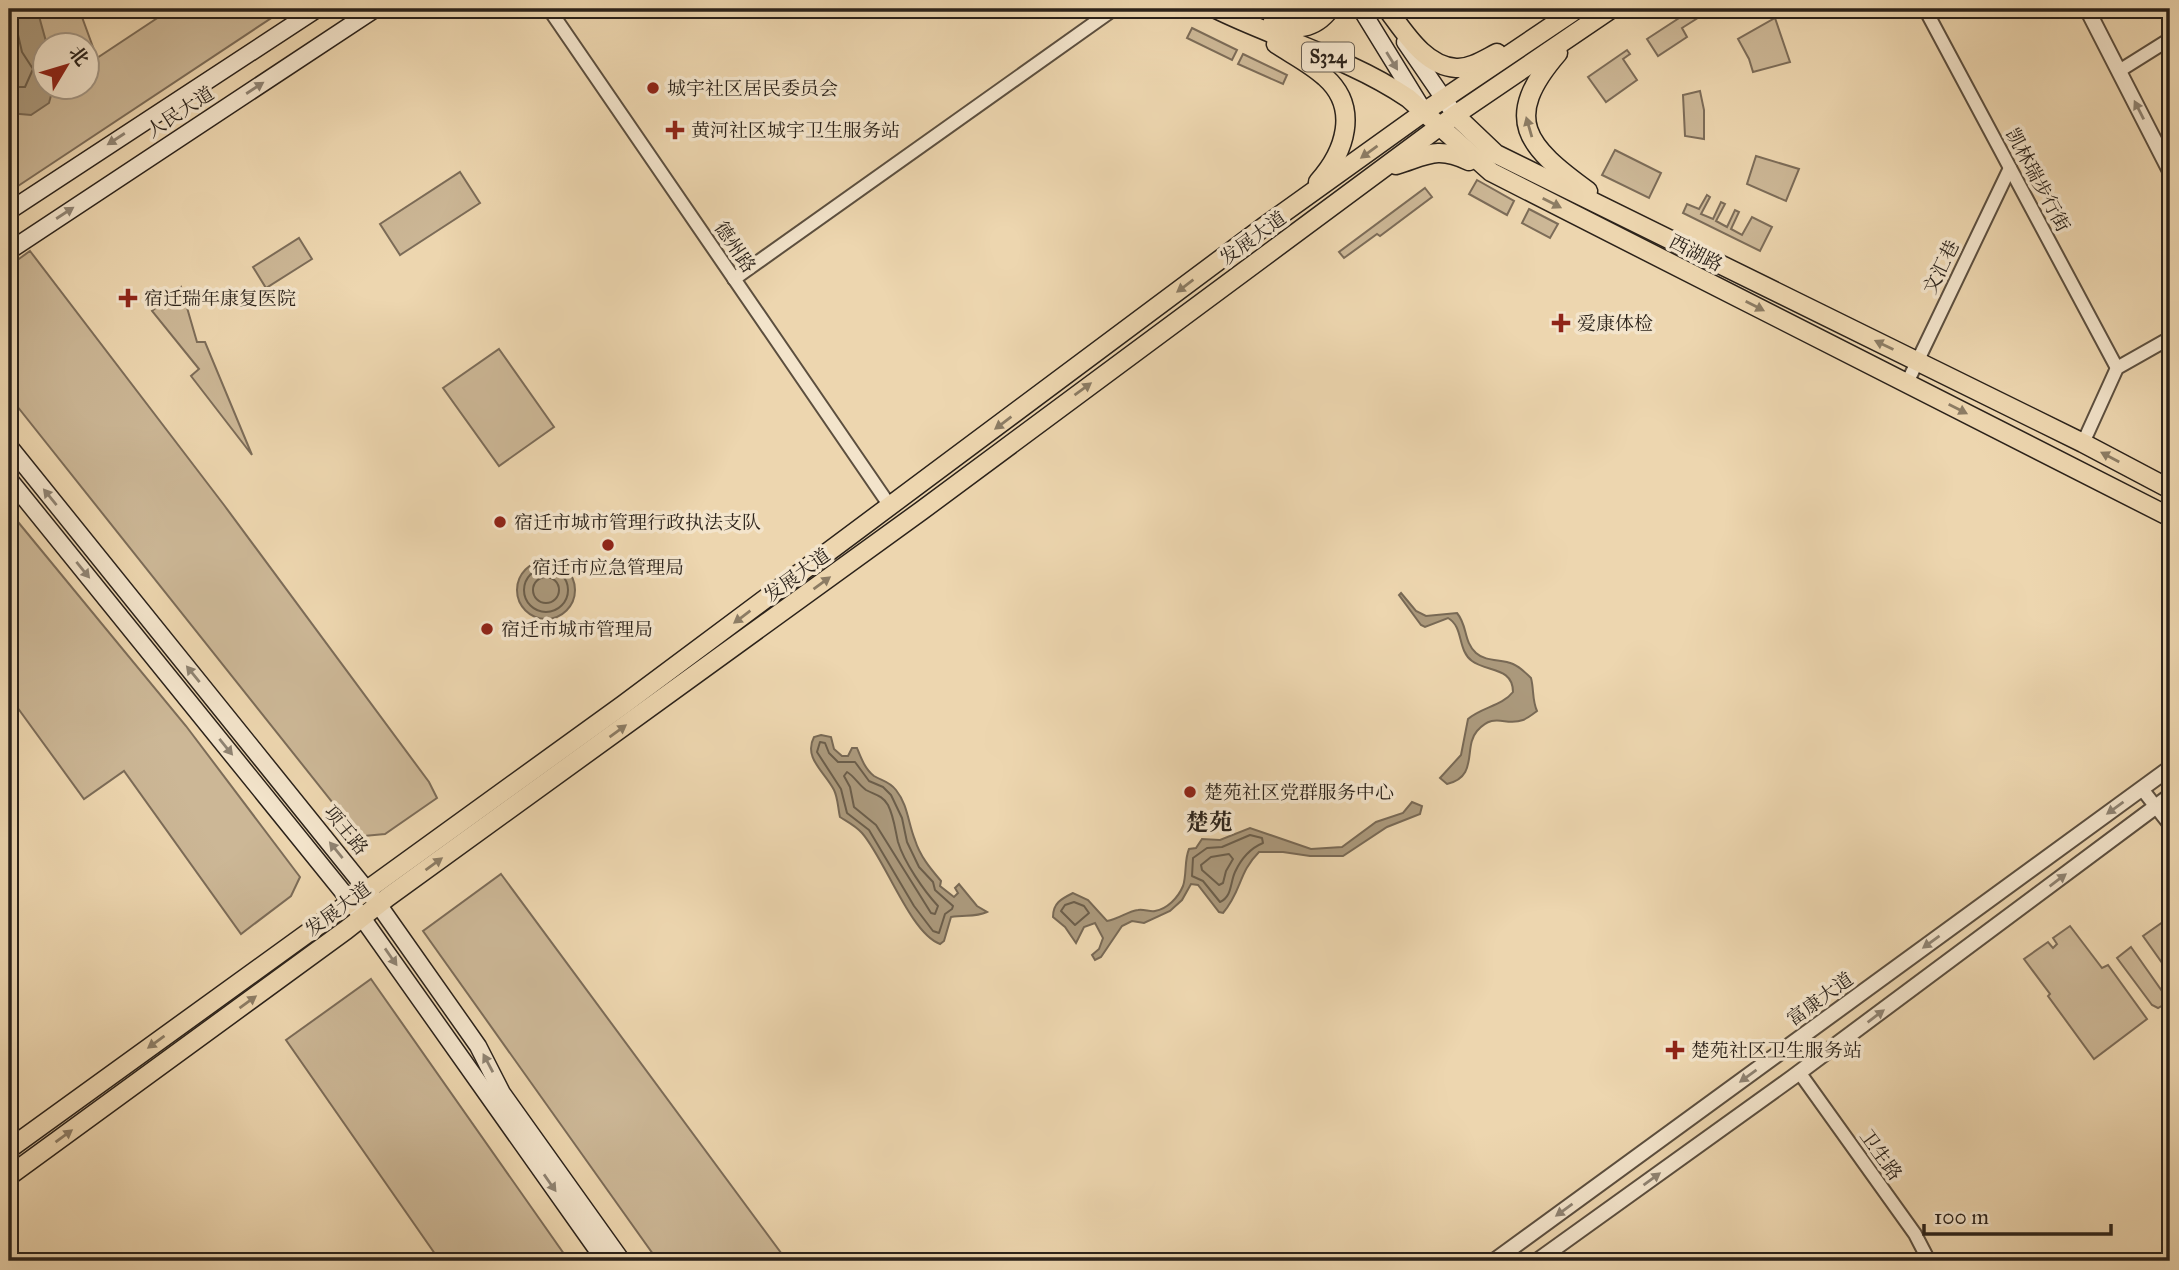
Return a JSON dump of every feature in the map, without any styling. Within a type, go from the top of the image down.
[{"type":"main road","name":"人民大道","points":[[9,211],[317,9]]},
{"type":"main road","name":"人民大道","points":[[9,251],[375,9]]},
{"type":"main road","points":[[1221,11],[1293,29],[1310,27],[1330,9]]},
{"type":"main road","points":[[1361,9],[1424,112],[1455,115]]},
{"type":"main road","points":[[1385,9],[1455,115]]},
{"type":"main road","points":[[1385,9],[1419,50],[1439,64],[1455,68],[1469,66],[1488,58],[1573,12]]},
{"type":"main road","name":"发展大道","points":[[9,1149],[351,902],[373,898],[920,511],[1439,126],[1611,9]]},
{"type":"main road","points":[[1221,11],[1308,64],[1326,78],[1339,91],[1345,109],[1346,130],[1333,163],[1306,192],[1265,226]]},
{"type":"main road","name":"西湖路","points":[[1221,11],[1373,77],[1408,98],[1491,172],[2170,517]]},
{"type":"main road","name":"发展大道","points":[[9,1177],[362,917],[373,898],[623,705],[1265,226],[1424,112],[1573,12]]},
{"type":"main road","points":[[1577,31],[1541,72],[1529,94],[1525,110],[1528,128],[1541,152],[1554,164],[1631,221]]},
{"type":"main road","name":"西湖路","points":[[1455,115],[1496,154],[2083,443],[2170,489]]},
{"type":"main road","points":[[1383,169],[1440,152],[1452,153],[1491,172]]},
{"type":"main road","name":"项王路","points":[[9,446],[373,898],[478,1046],[502,1093],[622,1261]]},
{"type":"main road","points":[[9,479],[351,902],[605,1261]]},
{"type":"street","name":"德州路","points":[[549,9],[890,506]]},
{"type":"street","points":[[734,279],[1114,9]]},
{"type":"street","name":"凯林瑞步行街","points":[[1925,9],[2116,368]]},
{"type":"street","points":[[2087,9],[2170,171]]},
{"type":"street","points":[[2119,71],[2170,39]]},
{"type":"street","name":"文汇巷","points":[[1907,383],[2010,168]]},
{"type":"street","points":[[2083,443],[2116,368],[2170,338]]},
{"type":"street","name":"富康大道","points":[[1494,1261],[2170,768]]},
{"type":"street","points":[[2141,789],[2170,824]]},
{"type":"street","points":[[1537,1261],[1796,1075],[2170,796]]},
{"type":"street","name":"卫生路","points":[[1796,1075],[1921,1261]]},
{"type":"street","name":"卫生路","points":[[1796,1075],[1915,1234],[1929,1261]]},
{"type":"shaded area","points":[[9,9],[79,9],[87,32],[32,32],[32,102],[102,102],[102,55],[171,9],[285,9],[9,192]]},
{"type":"shaded area","points":[[1693,9],[1712,9],[1682,28],[1687,37],[1658,56],[1647,39]]},
{"type":"shaded area","points":[[1775,18],[1790,62],[1753,72],[1738,39]]},
{"type":"shaded area","points":[[1192,28],[1237,50],[1232,60],[1187,38]]},
{"type":"shaded area","points":[[1627,50],[1630,54],[1623,59],[1637,80],[1606,102],[1588,77]]},
{"type":"shaded area","points":[[1243,54],[1287,75],[1283,84],[1238,64]]},
{"type":"shaded area","points":[[1700,91],[1704,110],[1704,139],[1685,136],[1683,95]]},
{"type":"shaded area","points":[[1615,150],[1661,173],[1649,198],[1602,175]]},
{"type":"shaded area","points":[[1756,156],[1799,169],[1786,201],[1747,184]]},
{"type":"shaded area","points":[[460,172],[480,203],[400,255],[380,224]]},
{"type":"shaded area","points":[[1477,180],[1514,201],[1507,215],[1469,194]]},
{"type":"shaded area","points":[[1425,188],[1432,197],[1380,236],[1377,234],[1344,258],[1339,252]]},
{"type":"shaded area","points":[[1707,195],[1710,197],[1701,214],[1713,219],[1721,202],[1725,204],[1716,221],[1727,227],[1735,210],[1739,212],[1731,229],[1742,235],[1752,217],[1772,227],[1760,251],[1683,213],[1687,204],[1699,209]]},
{"type":"shaded area","points":[[1529,209],[1558,224],[1550,238],[1522,223]]},
{"type":"shaded area","points":[[299,238],[312,259],[266,288],[253,267]]},
{"type":"shaded area","points":[[30,251],[224,505],[429,782],[437,798],[385,834],[364,836],[352,827],[9,396],[9,266]]},
{"type":"shaded area","points":[[181,287],[197,342],[205,342],[252,455],[191,376],[199,369],[152,311]]},
{"type":"shaded area","points":[[499,349],[554,427],[499,466],[443,388]]},
{"type":"shaded area","points":[[9,511],[186,726],[300,877],[291,896],[241,934],[124,771],[84,799],[9,696]]},
{"type":"shaded area","points":[[501,874],[787,1261],[658,1261],[423,931]]},
{"type":"shaded area","points":[[2170,917],[2170,974],[2143,936]]},
{"type":"shaded area","points":[[2070,926],[2102,968],[2108,965],[2147,1019],[2094,1059],[2024,959],[2048,942],[2053,948],[2057,944],[2053,938]]},
{"type":"shaded area","points":[[2131,947],[2162,991],[2170,985],[2170,1001],[2158,1008],[2152,1005],[2117,958]]},
{"type":"shaded area","points":[[371,979],[569,1261],[440,1261],[286,1040]]},
{"type":"water","points":[[9,9],[37,9],[43,32],[32,32],[32,102],[49,103],[31,115],[9,113]]},
{"type":"water","points":[[540,561],[552,561],[567,569],[575,584],[575,596],[567,611],[552,619],[540,619],[525,611],[517,596],[517,584],[525,569]]},
{"type":"water","points":[[1401,593],[1416,611],[1426,616],[1457,613],[1469,644],[1476,653],[1484,658],[1513,664],[1531,678],[1537,711],[1517,722],[1495,721],[1483,725],[1473,738],[1469,761],[1463,775],[1447,784],[1440,778],[1461,755],[1468,719],[1508,697],[1513,692],[1512,684],[1504,674],[1478,664],[1467,656],[1456,627],[1448,618],[1425,627],[1421,625],[1399,595]]},
{"type":"water","points":[[814,737],[831,737],[834,749],[842,756],[848,756],[852,748],[857,748],[871,773],[891,785],[900,796],[917,846],[941,881],[940,886],[954,897],[958,893],[955,888],[959,884],[977,906],[987,912],[951,917],[944,941],[940,944],[918,926],[871,845],[855,826],[840,817],[834,790],[816,765],[811,752]]},
{"type":"water","points":[[1412,802],[1422,806],[1420,814],[1387,827],[1343,856],[1259,852],[1247,867],[1234,897],[1223,913],[1219,912],[1198,885],[1191,884],[1182,900],[1170,911],[1144,923],[1132,921],[1122,926],[1101,957],[1095,960],[1092,955],[1099,949],[1103,938],[1095,923],[1084,927],[1076,943],[1065,927],[1053,917],[1058,902],[1073,893],[1088,900],[1107,921],[1134,911],[1164,908],[1175,899],[1183,886],[1189,849],[1196,848],[1202,839],[1220,840],[1250,828],[1311,849],[1342,847],[1376,822],[1403,813]]},
{"type":"place","name":"城宇社区居民委员会","points":[[653,88]]},
{"type":"place","name":"黄河社区城宇卫生服务站","points":[[675,130]]},
{"type":"place","name":"宿迁瑞年康复医院","points":[[128,298]]},
{"type":"place","name":"爱康体检","points":[[1561,323]]},
{"type":"place","name":"宿迁市城市管理行政执法支队","points":[[500,522]]},
{"type":"place","name":"宿迁市应急管理局","points":[[608,545]]},
{"type":"place","name":"宿迁市城市管理局","points":[[487,629]]},
{"type":"place","name":"楚苑社区党群服务中心","points":[[1190,792]]},
{"type":"place","name":"楚苑社区卫生服务站","points":[[1675,1050]]},
{"type":"district","name":"楚苑","points":[[1209,822]]}]
